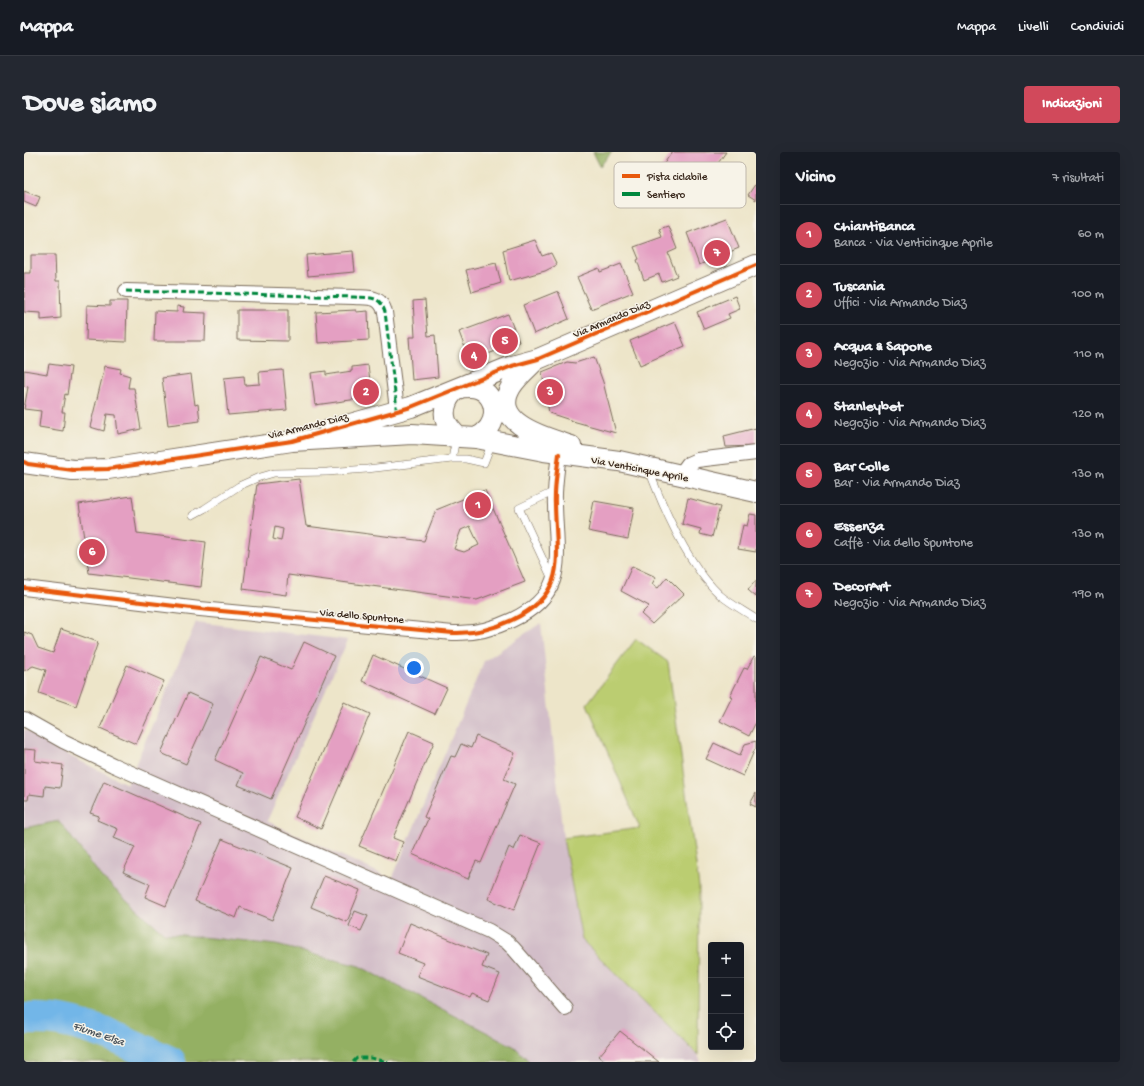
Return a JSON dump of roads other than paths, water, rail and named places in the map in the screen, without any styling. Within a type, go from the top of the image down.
[{"type":"main road","name":"Via Armando Diaz","points":[[292,441],[396,412],[512,366],[538,359],[756,265]]},
{"type":"main road","points":[[538,359],[510,388],[506,403],[512,417],[527,429],[538,435],[619,461]]},
{"type":"main road","points":[[461,387],[476,387],[486,392],[492,402],[494,415],[491,426],[485,433],[475,439],[446,421],[445,407],[448,399],[461,387]]},
{"type":"main road","points":[[396,412],[401,423],[412,434]]},
{"type":"main road","name":"Via Armando Diaz","points":[[25,463],[73,470],[108,469],[292,441],[412,434],[475,439]]},
{"type":"main road","name":"Via Venticinque Aprile","points":[[475,439],[559,454],[619,461],[756,492]]},
{"type":"street","points":[[126,291],[354,297],[378,300],[382,303],[385,312],[396,401],[396,412]]},
{"type":"street","points":[[680,476],[688,464],[697,460],[756,453]]},
{"type":"street","name":"Via dello Spuntone","points":[[24,588],[200,609],[462,633],[488,630],[520,616],[540,601],[548,591],[553,581],[557,562],[555,491],[559,454]]},
{"type":"street","points":[[24,719],[63,742],[113,765],[489,931],[507,942],[514,949],[565,1008]]},
{"type":"lane","points":[[193,515],[239,486],[257,478],[274,474],[334,472],[452,459],[466,459],[484,463],[475,439],[452,459]]},
{"type":"lane","points":[[648,468],[668,515],[696,566],[720,594],[733,605],[756,619]]},
{"type":"lane","points":[[553,581],[519,508],[555,491]]},
{"type":"waterway","name":"Fiume Elsa","points":[[24,1019],[56,1020],[89,1028],[117,1038],[170,1062]]},
{"type":"place","name":"DecorArt","points":[[717,253]]},
{"type":"place","name":"Bar Colle","points":[[505,341]]},
{"type":"place","name":"Stanleybet","points":[[474,356]]},
{"type":"place","name":"Tuscania","points":[[366,392]]},
{"type":"place","name":"Acqua & Sapone","points":[[550,392]]},
{"type":"place","name":"ChiantiBanca","points":[[478,505]]},
{"type":"place","name":"Essenza","points":[[92,552]]}]
